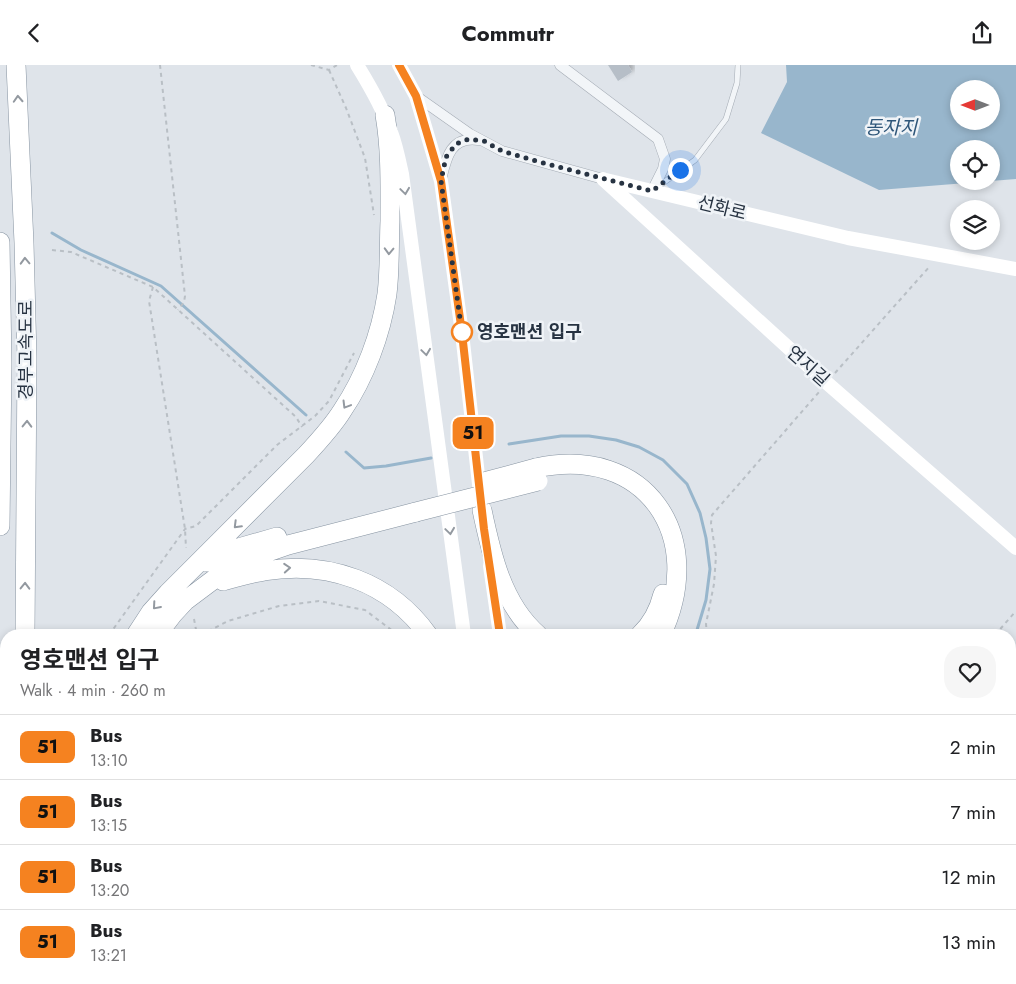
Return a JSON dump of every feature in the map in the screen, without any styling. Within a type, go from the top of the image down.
[{"type":"highway","name":"경부고속도로","points":[[16,65],[27,332],[25,629]]},
{"type":"highway","points":[[140,629],[151,612],[181,580],[317,443],[343,410],[362,376],[377,337],[386,301],[388,283],[390,171],[384,115]]},
{"type":"highway","name":"경부고속도로","points":[[0,242],[2,364],[0,526]]},
{"type":"highway","points":[[181,580],[205,562],[235,549],[415,506],[537,474],[552,465],[568,464],[601,468],[628,479],[656,503],[666,519],[676,547],[677,557],[674,598],[664,629]]},
{"type":"highway","points":[[537,474],[578,477],[605,482],[634,498],[653,519],[665,553],[665,577],[664,591],[658,610],[647,629]]},
{"type":"highway","points":[[162,629],[190,596],[231,568],[288,545],[415,506]]},
{"type":"highway","points":[[482,510],[491,549],[501,580],[522,618],[532,629]]},
{"type":"highway","points":[[190,596],[223,581],[265,570],[300,568],[326,570],[364,582],[381,591],[413,617],[423,629]]},
{"type":"main road","points":[[357,65],[384,115],[394,141],[402,174],[463,629]]},
{"type":"main road","points":[[401,66],[416,96],[441,181],[462,333],[482,510],[499,629]]},
{"type":"main road","name":"선화로","points":[[603,179],[848,238],[1016,269]]},
{"type":"main road","name":"연지길","points":[[603,179],[827,383],[1016,547]]},
{"type":"street","points":[[560,65],[658,139],[665,159],[663,169],[652,191]]},
{"type":"street","name":"선화로","points":[[416,96],[470,134],[502,151],[603,179]]},
{"type":"street","points":[[441,181],[446,157],[456,144],[469,139],[484,141]]},
{"type":"lane","points":[[652,191],[695,160],[726,119],[737,83],[738,65]]},
{"type":"path","points":[[160,65],[185,296],[184,302],[178,310]]},
{"type":"path","points":[[311,65],[329,71],[346,108],[365,158],[375,221]]},
{"type":"path","points":[[329,71],[337,65]]},
{"type":"path","points":[[52,249],[71,251],[152,287],[296,417],[302,427]]},
{"type":"path","points":[[706,629],[714,584],[716,556],[711,523],[712,515],[939,255]]},
{"type":"path","points":[[152,287],[149,301],[185,529],[186,548]]},
{"type":"path","points":[[113,629],[185,529],[196,526],[277,445],[302,427],[329,401],[357,349]]},
{"type":"path","points":[[213,629],[228,621],[279,606],[319,601],[365,610],[390,629]]},
{"type":"path","points":[[1000,629],[1016,611]]},
{"type":"path","points":[[194,619],[196,629]]},
{"type":"water","name":"동자지","points":[[786,65],[1016,65],[1016,179],[1000,180],[1000,140],[950,140],[950,184],[879,190],[761,133],[787,82]]},
{"type":"building","points":[[608,65],[628,65],[632,72],[618,81]]},
{"type":"waterway","points":[[52,233],[81,250],[161,286],[306,415]]},
{"type":"waterway","points":[[509,444],[561,436],[589,436],[616,440],[639,447],[663,460],[687,484],[700,513],[706,538],[710,569],[706,600],[697,629]]},
{"type":"waterway","points":[[346,452],[364,468],[431,458]]},
{"type":"bus line","name":"51","points":[[399,65],[416,96],[441,181],[462,333],[484,529],[499,629]]},
{"type":"place","name":"영호맨션 입구","points":[[462,332]]},
{"type":"route","points":[[462,332],[441,181],[446,157],[456,144],[469,139],[484,141],[502,151],[652,191],[680,170]]}]
